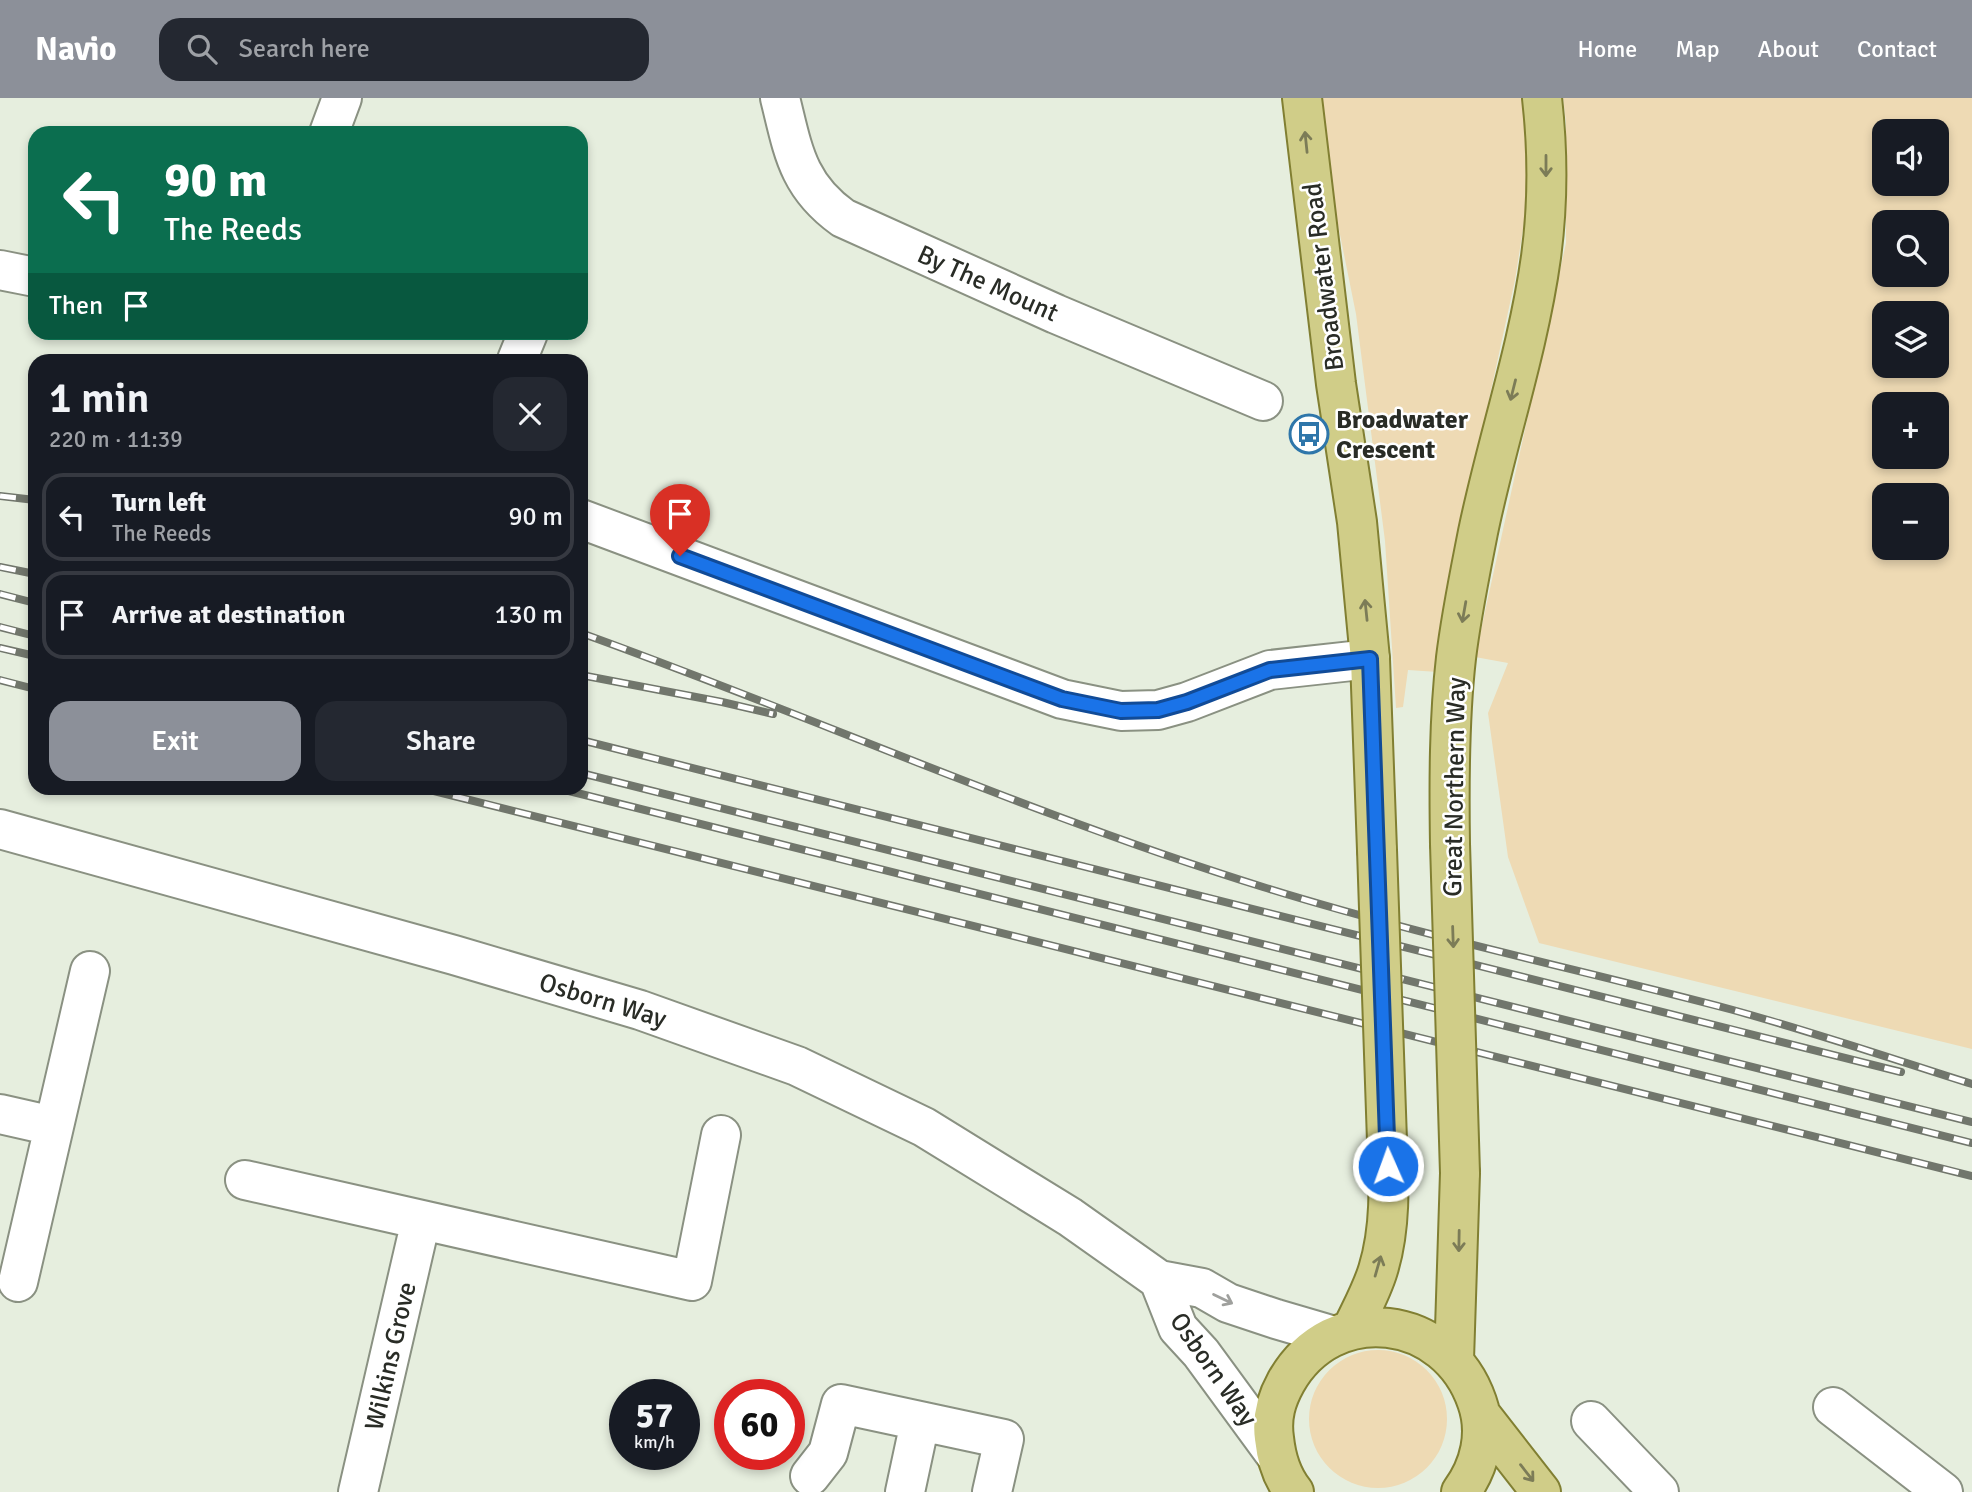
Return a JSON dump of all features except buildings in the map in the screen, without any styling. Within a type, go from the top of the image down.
[{"type":"main road","name":"Broadwater Road","points":[[1302,98],[1336,384],[1357,522],[1370,659],[1389,1190],[1387,1228],[1378,1270],[1343,1333]]},
{"type":"main road","name":"Great Northern Way","points":[[1454,1360],[1460,1173],[1449,783],[1456,658],[1479,531],[1528,331],[1541,257],[1546,210],[1542,98]]},
{"type":"main road","points":[[1294,1492],[1287,1483],[1275,1454],[1272,1419],[1280,1393],[1295,1367],[1312,1350],[1343,1333],[1380,1326],[1407,1331],[1433,1342],[1454,1360],[1472,1388],[1482,1415],[1541,1492]]},
{"type":"main road","points":[[1461,1492],[1481,1450],[1482,1415]]},
{"type":"street","points":[[332,126],[342,98]]},
{"type":"street","name":"By The Mount","points":[[780,98],[796,161],[812,190],[827,207],[843,218],[1056,314],[1263,401]]},
{"type":"street","points":[[0,270],[28,276]]},
{"type":"street","points":[[588,522],[1062,699],[1121,711],[1158,710],[1270,670],[1370,659]]},
{"type":"street","name":"Osborn Way","points":[[0,830],[627,1006],[797,1066],[924,1127],[1070,1217],[1159,1280],[1202,1288],[1228,1303],[1276,1320],[1343,1333]]},
{"type":"street","points":[[18,1282],[90,971]]},
{"type":"street","points":[[0,1114],[53,1126]]},
{"type":"street","points":[[245,1180],[692,1281],[721,1135]]},
{"type":"street","name":"Wilkins Grove","points":[[358,1492],[421,1220]]},
{"type":"street","name":"Osborn Way","points":[[1159,1280],[1178,1328],[1201,1353],[1275,1454]]},
{"type":"street","points":[[810,1476],[828,1452],[841,1404],[1004,1439],[992,1492]]},
{"type":"street","points":[[1833,1407],[1943,1492]]},
{"type":"street","points":[[1591,1421],[1659,1492]]},
{"type":"street","points":[[905,1492],[920,1422]]},
{"type":"shaded area","points":[[1321,98],[1522,98],[1527,138],[1526,210],[1515,280],[1454,560],[1438,672],[1408,670],[1403,707],[1396,708],[1385,541],[1356,314],[1331,190]]},
{"type":"shaded area","points":[[1563,98],[1972,98],[1972,1049],[1539,943],[1508,857],[1488,713],[1508,663],[1475,657],[1566,243],[1566,122]]},
{"type":"shaded area","points":[[1378,1350],[1404,1355],[1427,1370],[1442,1393],[1447,1419],[1442,1445],[1427,1468],[1404,1483],[1378,1488],[1352,1483],[1329,1468],[1314,1445],[1309,1419],[1314,1393],[1329,1370],[1352,1355]]},
{"type":"railway","points":[[0,496],[28,499]]},
{"type":"railway","points":[[0,567],[28,573]]},
{"type":"railway","points":[[0,594],[28,601]]},
{"type":"railway","points":[[0,627],[28,634]]},
{"type":"railway","points":[[588,636],[1005,797],[1176,859],[1321,904],[1439,936],[1733,1010],[1972,1084]]},
{"type":"railway","points":[[0,648],[28,654]]},
{"type":"railway","points":[[588,676],[773,714]]},
{"type":"railway","points":[[0,680],[28,687]]},
{"type":"railway","points":[[588,742],[1901,1072]]},
{"type":"railway","points":[[588,775],[1972,1122]]},
{"type":"railway","points":[[450,795],[1972,1176]]},
{"type":"railway","points":[[585,795],[1972,1143]]},
{"type":"place","name":"Broadwater Crescent","points":[[1309,434]]},
{"type":"route","points":[[680,556],[1062,699],[1121,711],[1158,710],[1187,702],[1270,670],[1370,659],[1388,1166]]}]
